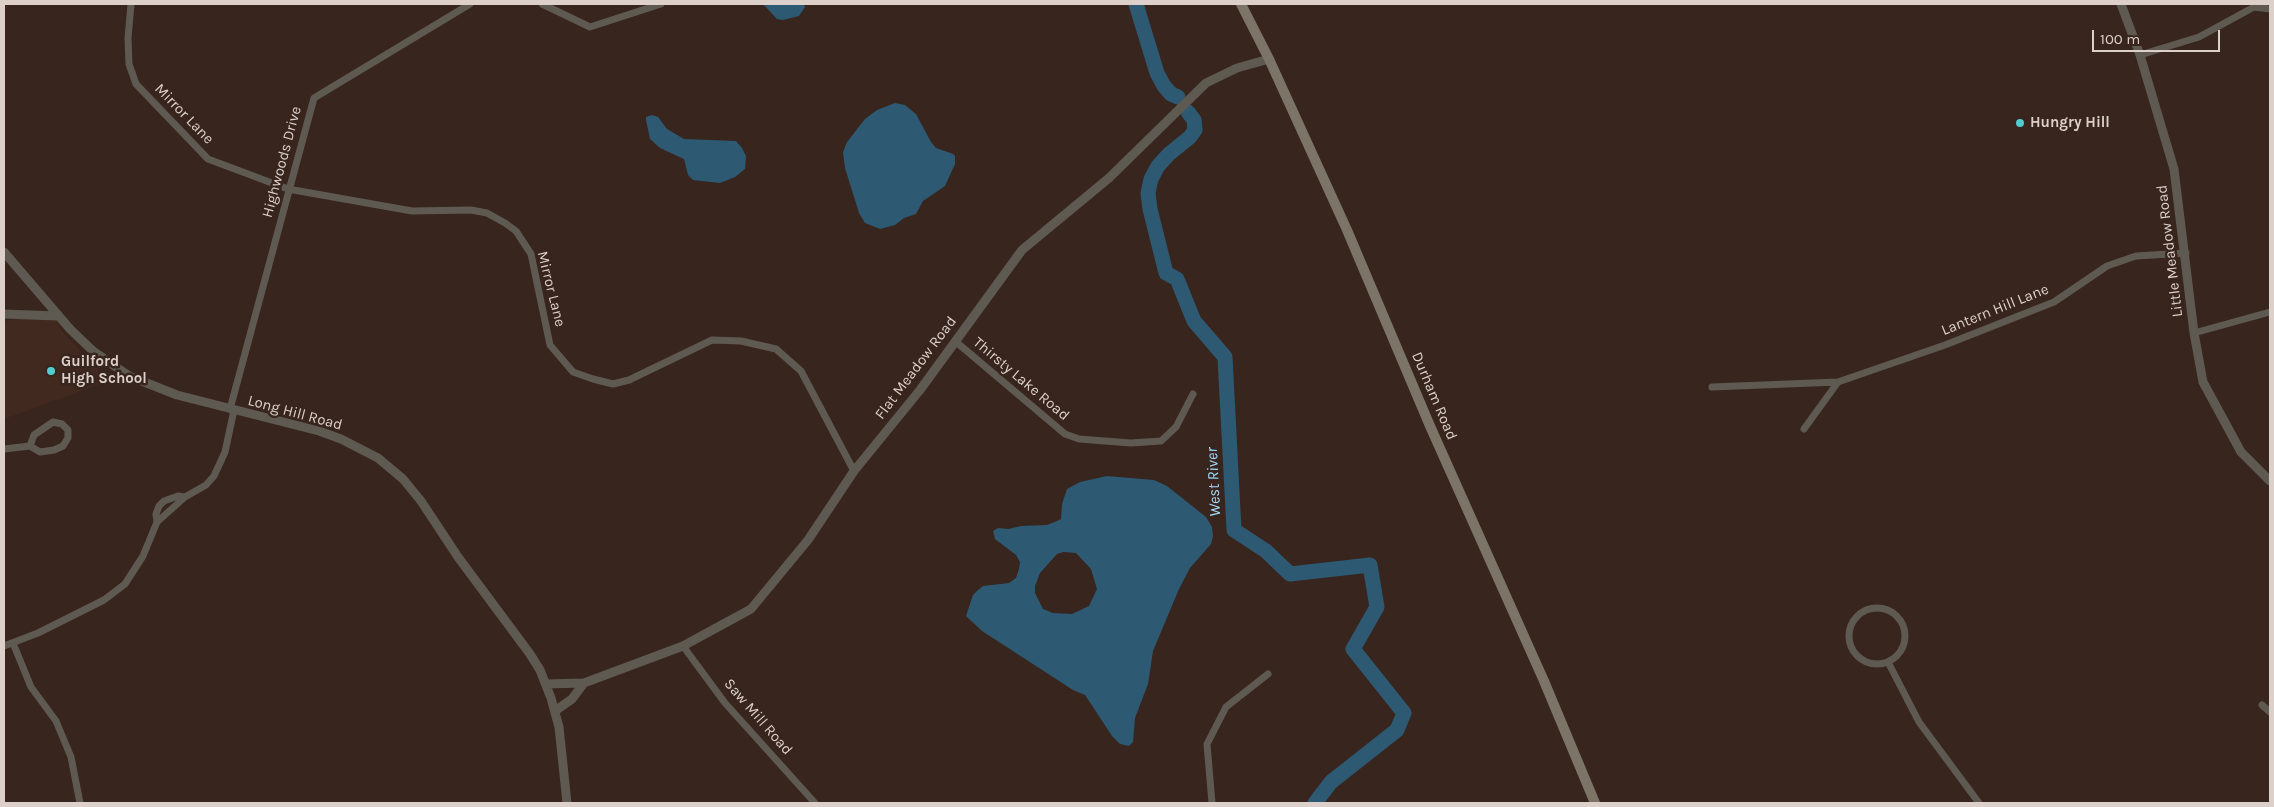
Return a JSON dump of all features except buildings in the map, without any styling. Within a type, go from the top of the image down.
[{"type":"main road","name":"Durham Road","points":[[1241,4],[1269,59],[1347,230],[1430,426],[1544,681],[1595,803]]},
{"type":"street","name":"Mirror Lane","points":[[132,4],[128,38],[129,64],[136,84],[208,159],[288,189],[412,211],[471,210],[487,213],[516,231],[531,254],[550,345],[573,372],[593,379],[613,384],[629,380],[712,340],[741,340],[776,349],[801,371],[826,423],[854,471]]},
{"type":"street","name":"Highwoods Drive","points":[[185,497],[206,485],[214,476],[225,452],[232,410],[288,189],[314,98],[470,4]]},
{"type":"street","points":[[542,4],[590,27],[661,4]]},
{"type":"street","name":"Little Meadow Road","points":[[2121,4],[2140,55],[2174,169],[2186,253],[2194,333],[2204,382],[2241,452],[2270,481]]},
{"type":"street","points":[[2140,55],[2199,37],[2254,7],[2270,9]]},
{"type":"street","name":"Flat Meadow Road","points":[[546,684],[584,683],[683,646],[751,609],[808,540],[854,471],[920,390],[1022,250],[1109,178],[1200,89],[1220,75],[1269,59]]},
{"type":"street","name":"Long Hill Road","points":[[4,252],[57,316],[93,351],[129,376],[177,394],[232,410],[318,431],[341,439],[378,458],[392,469],[421,501],[476,583],[530,654],[546,684],[555,711],[562,750],[567,803]]},
{"type":"street","name":"Lantern Hill Lane","points":[[1712,387],[1838,382],[1945,345],[2054,302],[2107,266],[2136,256],[2186,253]]},
{"type":"street","points":[[2194,333],[2270,312]]},
{"type":"street","points":[[4,314],[57,316]]},
{"type":"street","name":"Thirsty Lake Road","points":[[954,342],[1066,434],[1079,439],[1131,443],[1161,441],[1176,428],[1193,394]]},
{"type":"street","points":[[1804,429],[1838,382]]},
{"type":"street","points":[[4,449],[30,446],[40,452],[54,450],[63,446],[68,438],[68,430],[62,424],[53,422],[34,435],[30,446]]},
{"type":"street","points":[[157,522],[156,514],[159,506],[164,501],[178,496],[185,497]]},
{"type":"street","points":[[4,646],[48,628],[116,592],[125,584],[143,556],[157,522],[185,497]]},
{"type":"street","points":[[1880,608],[1891,611],[1903,625],[1906,637],[1902,649],[1888,662],[1877,664],[1866,662],[1856,655],[1850,646],[1849,634],[1852,623],[1859,614],[1869,609],[1880,608]]},
{"type":"street","points":[[13,643],[31,687],[56,722],[71,757],[80,803]]},
{"type":"street","name":"Saw Mill Road","points":[[683,646],[725,702],[815,803]]},
{"type":"street","points":[[1888,662],[1919,722],[1979,803]]},
{"type":"street","points":[[1212,803],[1207,744],[1226,706],[1268,674]]},
{"type":"street","name":"Flat Meadow Road","points":[[555,711],[572,698],[584,683]]},
{"type":"street","points":[[2262,705],[2270,712]]},
{"type":"shaded area","name":"Guilford High School","points":[[52,314],[63,332],[109,381],[4,419],[4,321]]},
{"type":"water","points":[[763,4],[804,4],[805,7],[799,16],[783,20],[777,19]]},
{"type":"water","points":[[895,103],[905,105],[916,114],[931,142],[936,148],[953,154],[955,156],[955,164],[945,186],[923,201],[916,214],[904,218],[895,225],[880,229],[865,223],[859,213],[845,168],[843,152],[847,142],[865,119],[877,110]]},
{"type":"water","points":[[652,115],[658,117],[667,129],[684,139],[736,141],[746,156],[745,169],[735,177],[720,183],[693,180],[688,175],[684,159],[660,148],[650,139],[646,117]]},
{"type":"water","points":[[1107,476],[1154,480],[1167,486],[1206,517],[1212,527],[1213,536],[1211,544],[1190,568],[1153,651],[1148,684],[1135,718],[1133,742],[1129,746],[1120,744],[1112,736],[1085,695],[1073,690],[982,631],[966,616],[973,595],[978,590],[983,586],[1009,583],[1016,578],[1019,569],[1020,562],[1016,555],[995,539],[993,531],[998,528],[1008,529],[1021,526],[1047,525],[1061,519],[1062,504],[1067,489],[1080,482]],"holes":[[[1063,552],[1076,553],[1091,569],[1097,589],[1089,606],[1072,614],[1053,613],[1043,609],[1035,593],[1035,586],[1040,573],[1057,554]]]},
{"type":"waterway","name":"West River","points":[[1136,4],[1157,73],[1164,86],[1171,94],[1178,97]]},
{"type":"waterway","name":"West River","points":[[1188,112],[1194,120],[1195,130],[1190,137],[1169,154],[1158,166],[1151,179],[1148,193],[1150,209],[1166,273],[1177,279],[1194,321],[1225,357],[1234,530],[1266,551],[1290,574],[1370,565],[1377,607],[1353,649],[1404,713],[1397,730],[1331,782],[1315,803]]},
{"type":"place","name":"Hungry Hill","points":[[2020,123]]},
{"type":"place","name":"Guilford High School","points":[[51,371]]}]
